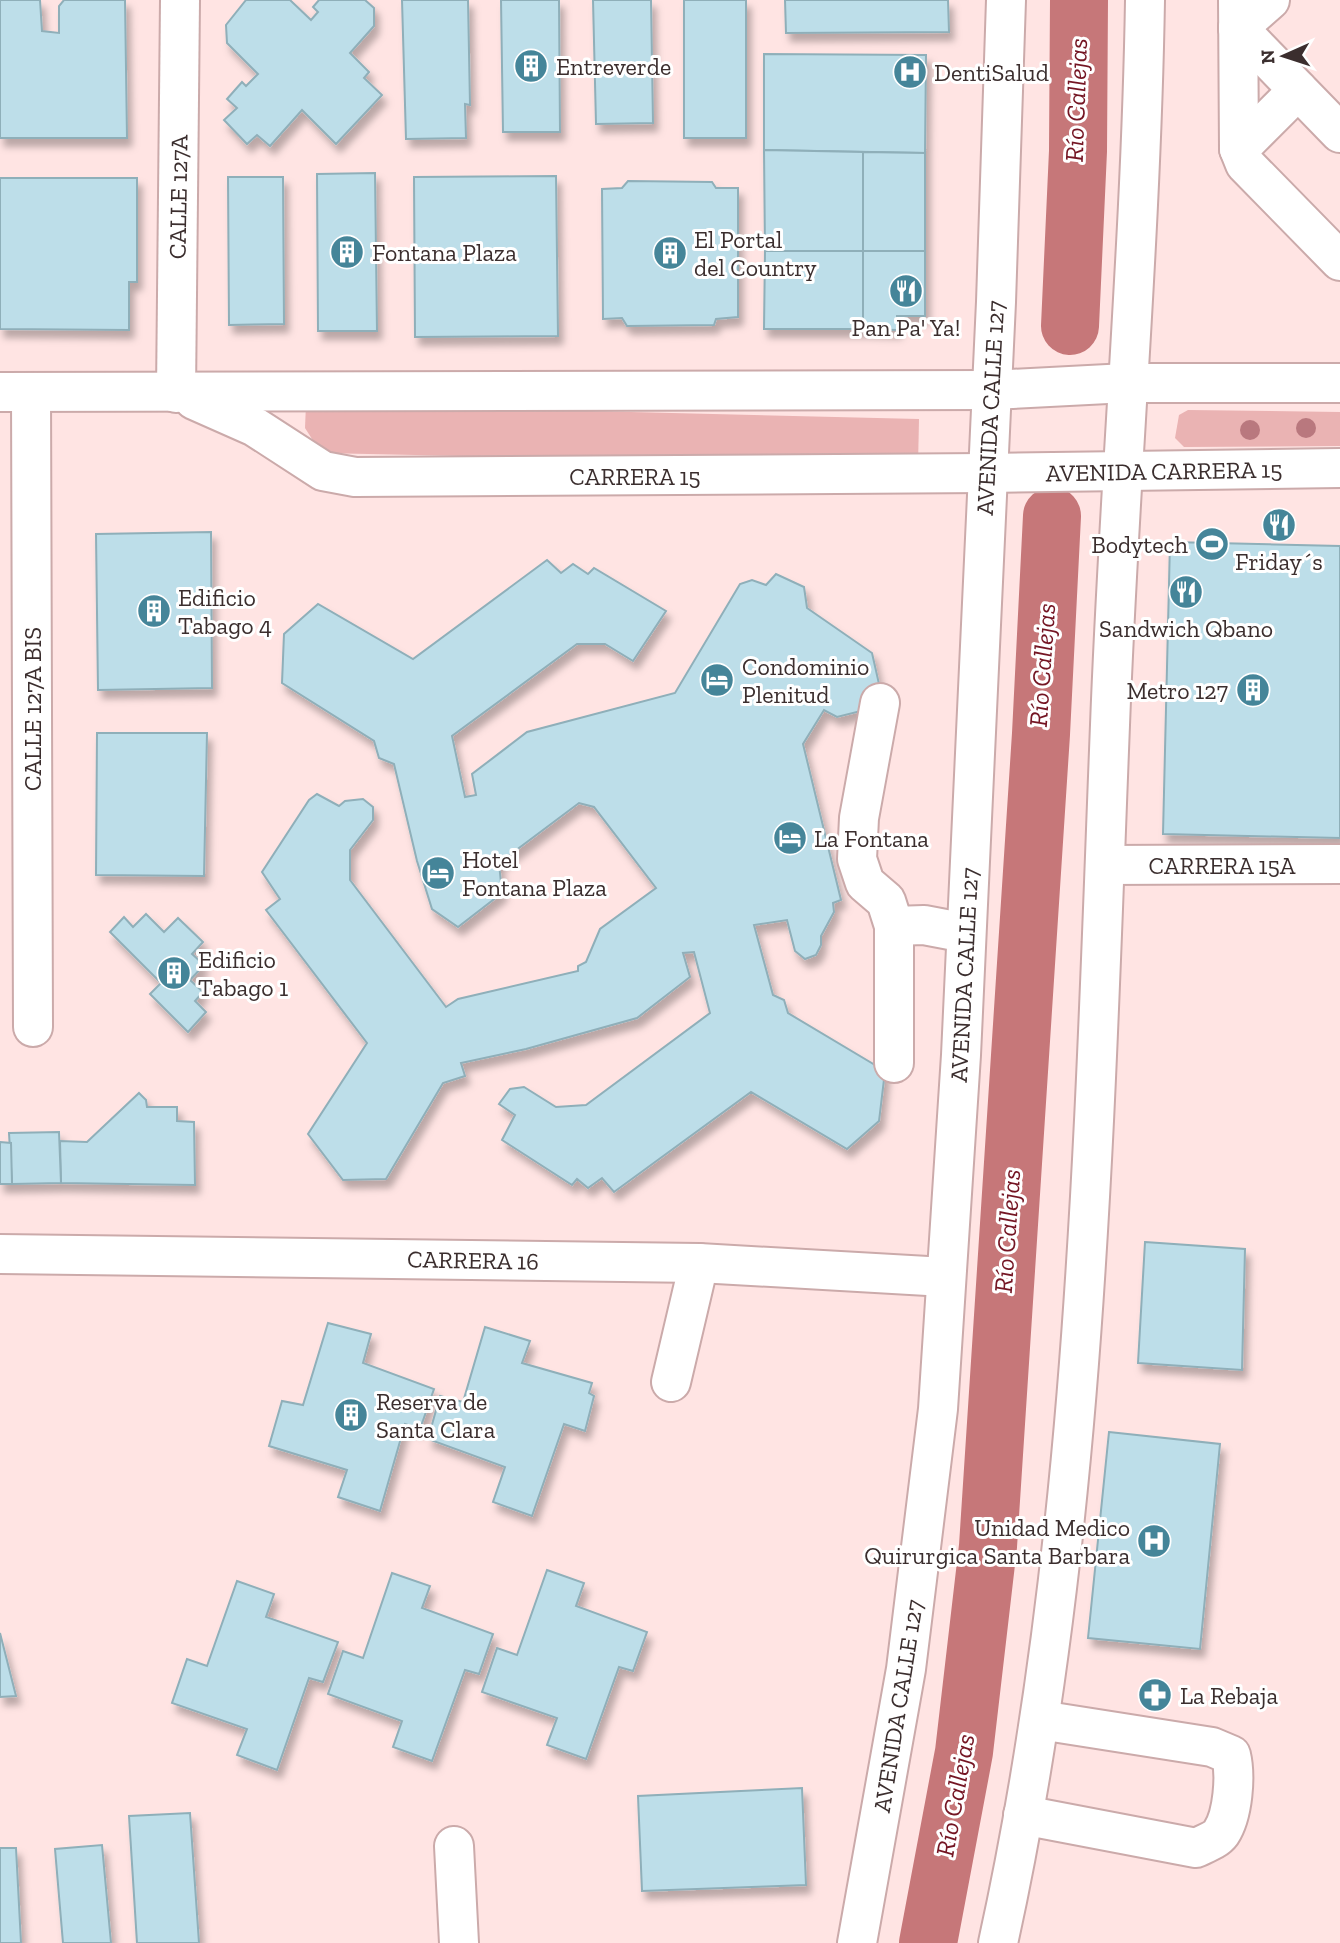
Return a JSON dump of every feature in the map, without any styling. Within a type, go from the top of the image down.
[{"type":"main road","name":"CALLE 127A","points":[[176,393],[180,0]]},
{"type":"main road","name":"AVENIDA CALLE 127","points":[[857,1943],[906,1670],[938,1409],[967,933],[1006,0]]},
{"type":"main road","points":[[998,1943],[1040,1720],[1074,1426],[1143,102],[1145,0]]},
{"type":"main road","points":[[1238,14],[1269,0]]},
{"type":"main road","points":[[1238,14],[1298,90],[1340,133]]},
{"type":"main road","points":[[1238,14],[1239,149],[1245,164],[1340,261]]},
{"type":"main road","points":[[1239,149],[1298,90]]},
{"type":"main road","points":[[991,390],[1127,383],[1340,383]]},
{"type":"main road","points":[[290,450],[286,436],[288,415],[299,397],[311,390]]},
{"type":"main road","name":"CARRERA 15","points":[[16,392],[991,390]]},
{"type":"main road","name":"CALLE 127A BIS","points":[[16,392],[33,1027]]},
{"type":"main road","name":"CARRERA 15","points":[[176,393],[237,418],[323,471],[355,477],[987,474]]},
{"type":"main road","name":"AVENIDA CARRERA 15","points":[[987,474],[1340,468]]},
{"type":"main road","points":[[880,703],[859,818],[857,859],[865,883],[886,901],[894,926],[894,1063]]},
{"type":"main road","name":"CARRERA 15A","points":[[1105,865],[1340,864]]},
{"type":"main road","points":[[894,926],[924,925],[967,933]]},
{"type":"main road","name":"CARRERA 16","points":[[0,1254],[699,1263],[946,1277]]},
{"type":"main road","points":[[671,1382],[699,1263]]},
{"type":"main road","points":[[1023,1815],[1196,1848],[1219,1836],[1228,1819],[1234,1766],[1231,1755],[1212,1747],[1040,1720]]},
{"type":"main road","points":[[454,1846],[459,1943]]},
{"type":"shaded area","points":[[306,404],[919,419],[918,466],[321,453],[305,428]]},
{"type":"shaded area","points":[[1188,410],[1340,412],[1340,446],[1184,447],[1175,438],[1179,415]]},
{"type":"building","points":[[0,0],[40,0],[42,31],[59,33],[59,6],[64,0],[125,0],[127,138],[0,138]]},
{"type":"building","points":[[246,0],[290,0],[311,20],[318,12],[313,7],[319,0],[365,0],[374,8],[374,26],[350,53],[369,72],[364,78],[382,95],[336,144],[302,110],[270,146],[257,135],[247,144],[224,120],[237,108],[227,99],[242,82],[246,86],[258,74],[227,43],[226,25]]},
{"type":"building","points":[[402,0],[468,0],[470,105],[465,104],[466,138],[406,139]]},
{"type":"building","name":"Entreverde","points":[[501,0],[559,0],[560,132],[503,132]]},
{"type":"building","points":[[593,0],[651,0],[653,123],[596,124]]},
{"type":"building","points":[[684,0],[746,0],[746,138],[684,138]]},
{"type":"building","points":[[785,0],[948,0],[949,32],[786,33]]},
{"type":"building","points":[[764,54],[926,55],[925,153],[764,150]]},
{"type":"building","points":[[764,150],[863,152],[863,251],[765,251]]},
{"type":"building","points":[[863,152],[925,153],[925,251],[863,251]]},
{"type":"building","name":"Fontana Plaza","points":[[375,173],[377,331],[318,331],[317,174]]},
{"type":"building","points":[[556,176],[558,336],[415,337],[414,177]]},
{"type":"building","points":[[228,177],[283,177],[284,324],[229,325]]},
{"type":"building","points":[[0,178],[137,178],[137,282],[129,282],[129,330],[0,329]]},
{"type":"building","name":"El Portal del Country","points":[[628,181],[712,182],[716,188],[738,188],[738,317],[716,319],[714,325],[627,326],[622,318],[603,319],[602,189],[622,188]]},
{"type":"building","points":[[765,251],[863,251],[863,329],[764,329]]},
{"type":"building","points":[[863,251],[925,251],[925,316],[897,316],[897,330],[863,329]]},
{"type":"building","name":"Edificio Tabago 4","points":[[211,532],[212,688],[98,690],[96,534]]},
{"type":"building","name":"Metro 127","points":[[1170,542],[1340,546],[1340,838],[1163,834]]},
{"type":"building","points":[[547,560],[561,573],[573,564],[588,574],[594,568],[666,611],[633,661],[605,644],[577,644],[452,736],[465,797],[476,795],[472,774],[527,732],[675,693],[740,584],[752,580],[766,585],[776,574],[804,587],[807,608],[872,653],[879,684],[865,710],[837,717],[824,710],[803,744],[841,900],[833,903],[834,912],[821,936],[821,945],[816,955],[805,959],[795,951],[787,920],[754,925],[773,995],[784,1000],[788,1013],[885,1071],[879,1121],[847,1149],[751,1092],[614,1192],[602,1178],[588,1188],[577,1179],[572,1185],[502,1140],[515,1115],[499,1104],[510,1089],[524,1087],[556,1107],[586,1105],[710,1013],[694,952],[683,953],[690,977],[637,1018],[526,1049],[461,1063],[465,1076],[443,1083],[386,1179],[343,1180],[308,1134],[367,1043],[266,910],[280,899],[262,872],[309,800],[317,794],[339,806],[345,801],[363,799],[373,807],[373,820],[350,850],[350,880],[446,1007],[458,999],[578,971],[578,966],[586,962],[600,929],[656,888],[594,807],[579,803],[499,863],[502,893],[458,927],[432,909],[417,861],[394,764],[379,758],[374,741],[282,683],[284,634],[318,604],[413,659]]},
{"type":"building","points":[[97,733],[207,733],[204,876],[96,875]]},
{"type":"building","name":"Edificio Tabago 1","points":[[146,914],[164,932],[178,918],[203,942],[192,954],[204,965],[190,980],[203,992],[195,1001],[206,1012],[188,1032],[150,994],[161,983],[110,932],[124,917],[133,927]]},
{"type":"building","points":[[139,1093],[146,1100],[147,1107],[177,1107],[177,1121],[194,1122],[195,1185],[61,1183],[60,1141],[87,1142]]},
{"type":"building","points":[[59,1132],[61,1183],[12,1184],[9,1133]]},
{"type":"building","points":[[0,1142],[11,1143],[12,1184],[0,1184]]},
{"type":"building","points":[[1145,1242],[1245,1249],[1242,1370],[1138,1363]]},
{"type":"building","name":"Reserva de Santa Clara","points":[[328,1323],[371,1334],[363,1363],[434,1389],[420,1429],[405,1424],[380,1511],[338,1497],[347,1470],[269,1446],[282,1401],[303,1405]]},
{"type":"building","points":[[485,1327],[530,1341],[522,1363],[592,1383],[589,1393],[594,1396],[585,1431],[564,1424],[532,1516],[493,1502],[505,1467],[428,1439],[440,1396],[463,1402]]},
{"type":"building","name":"Unidad Medico Quirurgica Santa Barbara","points":[[1109,1432],[1220,1444],[1200,1649],[1088,1638]]},
{"type":"building","points":[[547,1570],[584,1583],[576,1606],[647,1632],[633,1671],[619,1667],[586,1759],[547,1745],[557,1718],[482,1692],[497,1648],[517,1655]]},
{"type":"building","points":[[392,1573],[430,1586],[422,1608],[493,1634],[479,1674],[465,1670],[432,1761],[393,1747],[402,1721],[328,1694],[343,1651],[363,1658]]},
{"type":"building","points":[[237,1581],[274,1594],[266,1617],[338,1642],[323,1682],[309,1678],[277,1770],[237,1755],[247,1729],[172,1703],[187,1659],[207,1666]]},
{"type":"building","points":[[0,1633],[16,1696],[0,1697]]},
{"type":"building","points":[[802,1788],[806,1885],[642,1891],[638,1796]]},
{"type":"building","points":[[190,1813],[199,1943],[137,1943],[129,1816]]},
{"type":"building","points":[[102,1845],[111,1943],[63,1943],[55,1849]]},
{"type":"building","points":[[0,1848],[16,1848],[21,1943],[0,1943]]},
{"type":"waterway","name":"Río Callejas","points":[[1070,326],[1078,151],[1079,0]]},
{"type":"waterway","name":"Río Callejas","points":[[928,1943],[964,1752],[988,1546],[1041,734],[1052,516]]},
{"type":"place","name":"Entreverde","points":[[531,66]]},
{"type":"place","name":"DentiSalud","points":[[910,72]]},
{"type":"place","name":"Fontana Plaza","points":[[347,252]]},
{"type":"place","name":"El Portal del Country","points":[[670,253]]},
{"type":"place","name":"Pan Pa' Ya!","points":[[906,291]]},
{"type":"place","name":"Friday´s","points":[[1279,525]]},
{"type":"place","name":"Bodytech","points":[[1212,544]]},
{"type":"place","name":"Sandwich Qbano","points":[[1186,592]]},
{"type":"place","name":"Edificio Tabago 4","points":[[154,611]]},
{"type":"place","name":"Condominio Plenitud","points":[[717,680]]},
{"type":"place","name":"Metro 127","points":[[1253,690]]},
{"type":"place","name":"La Fontana","points":[[790,838]]},
{"type":"place","name":"Hotel Fontana Plaza","points":[[438,873]]},
{"type":"place","name":"Edificio Tabago 1","points":[[174,973]]},
{"type":"place","name":"Reserva de Santa Clara","points":[[351,1415]]},
{"type":"place","name":"Unidad Medico Quirurgica Santa Barbara","points":[[1154,1541]]},
{"type":"place","name":"La Rebaja","points":[[1155,1695]]}]
